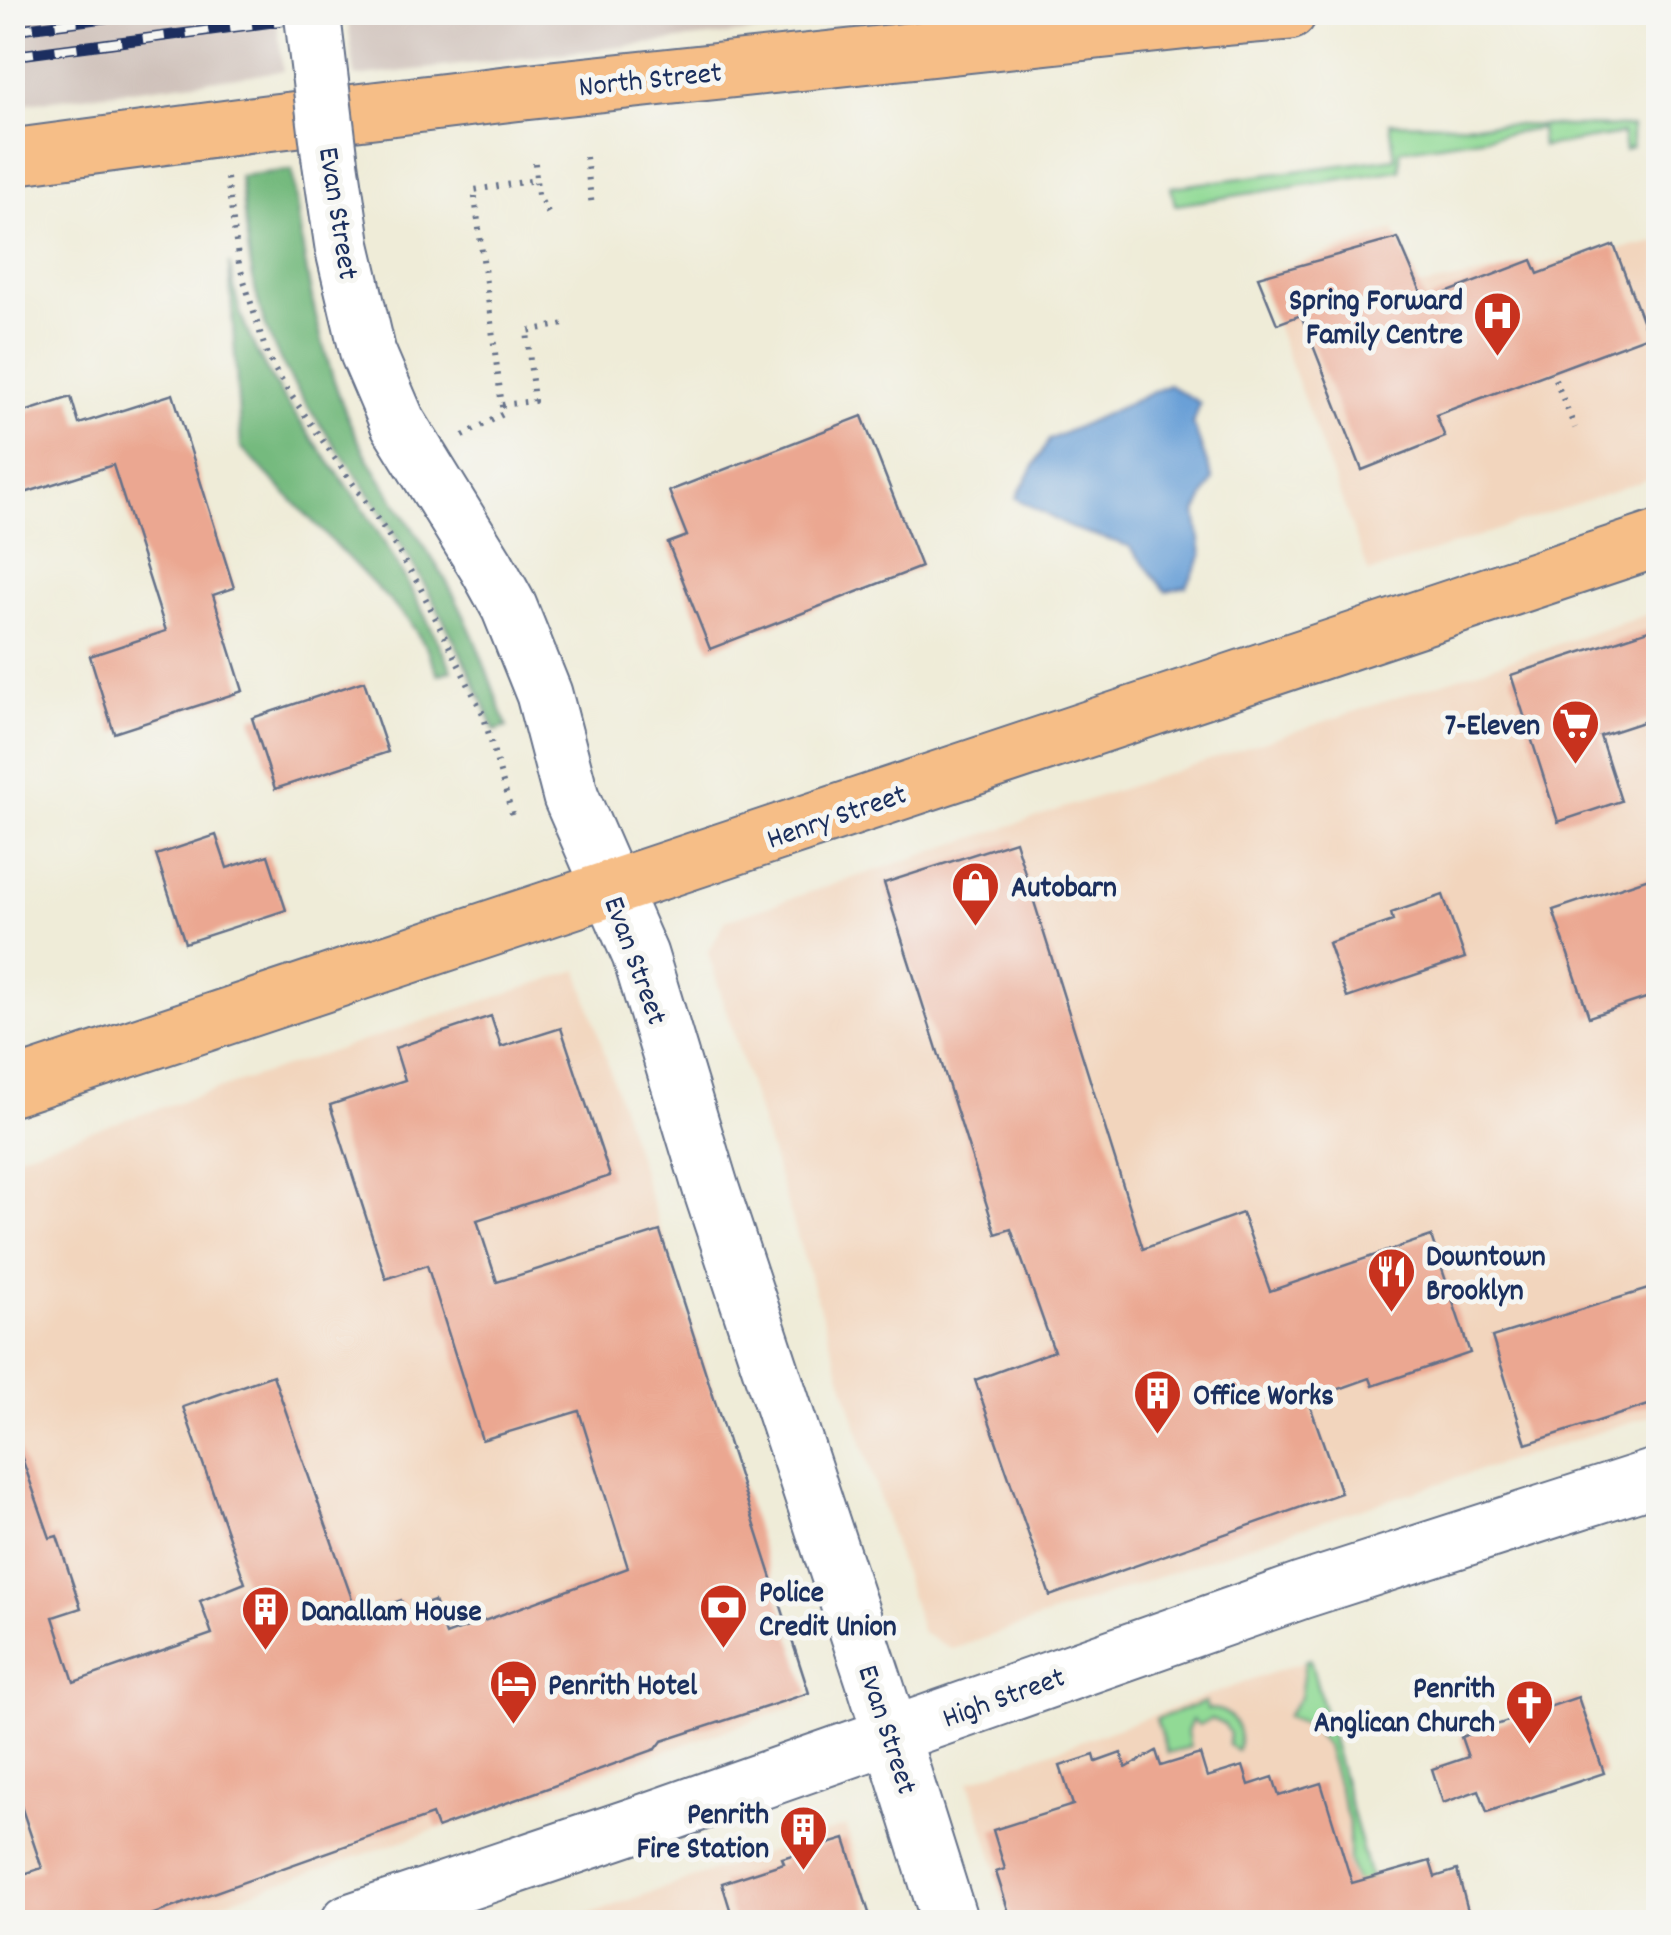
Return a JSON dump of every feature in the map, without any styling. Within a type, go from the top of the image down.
[{"type":"main road","name":"North Street","points":[[12,158],[514,93],[1289,12]]},
{"type":"main road","name":"Henry Street","points":[[12,1088],[1658,540]]},
{"type":"street","name":"Evan Street","points":[[312,12],[343,247],[368,353],[398,423],[508,607],[544,694],[572,797],[640,955],[711,1189],[950,1922]]},
{"type":"street","name":"High Street","points":[[349,1922],[1300,1591],[1658,1476]]},
{"type":"path","points":[[586,157],[592,207]]},
{"type":"path","points":[[225,160],[240,264],[267,355],[418,585],[483,714],[514,821]]},
{"type":"path","points":[[535,163],[538,195],[548,213]]},
{"type":"path","points":[[458,439],[503,414],[474,190],[536,180]]},
{"type":"path","points":[[502,406],[534,401],[527,330],[565,324]]},
{"type":"path","points":[[1555,379],[1576,428]]},
{"type":"shaded area","points":[[347,12],[919,13],[355,77]]},
{"type":"shaded area","points":[[12,13],[276,13],[283,71],[13,105]]},
{"type":"shaded area","points":[[1394,230],[1418,287],[1658,242],[1658,476],[1369,573],[1258,277]]},
{"type":"shaded area","points":[[1658,611],[1658,1413],[1264,1540],[953,1649],[922,1633],[708,953],[726,920]]},
{"type":"shaded area","points":[[578,970],[810,1701],[166,1922],[13,1922],[12,1157]]},
{"type":"shaded area","points":[[1310,1659],[1382,1922],[1014,1922],[969,1781]]},
{"type":"shaded area","points":[[846,1826],[877,1922],[566,1922],[713,1871]]},
{"type":"green space","points":[[1390,123],[1632,127],[1632,147],[1625,150],[1622,134],[1542,147],[1540,129],[1400,150],[1400,170],[1175,205],[1171,187],[1395,158]]},
{"type":"green space","points":[[292,170],[311,295],[326,356],[347,416],[377,474],[459,605],[507,727],[495,731],[422,581],[370,495],[294,385],[270,337],[253,279],[240,176]]},
{"type":"green space","points":[[229,263],[241,315],[264,365],[385,543],[452,670],[438,675],[409,621],[241,447]]},
{"type":"green space","points":[[1310,1659],[1382,1922],[1367,1922],[1349,1860],[1349,1823],[1326,1746],[1311,1726],[1286,1717],[1300,1697],[1305,1661]]},
{"type":"green space","points":[[1205,1702],[1207,1709],[1223,1712],[1234,1721],[1239,1734],[1237,1750],[1228,1745],[1230,1734],[1225,1725],[1211,1719],[1199,1725],[1192,1720],[1187,1732],[1190,1747],[1167,1753],[1156,1719]]},
{"type":"water","points":[[1169,385],[1200,403],[1193,424],[1213,480],[1196,512],[1202,555],[1187,586],[1166,591],[1129,546],[1071,528],[1016,498],[1049,440]]},
{"type":"building","points":[[1398,238],[1425,301],[1532,260],[1538,274],[1614,245],[1648,336],[1436,415],[1445,437],[1362,470],[1301,315],[1277,324],[1258,277]]},
{"type":"building","points":[[173,394],[234,588],[213,595],[243,691],[114,733],[90,656],[166,631],[113,465],[12,497],[12,416],[71,397],[79,424]]},
{"type":"building","points":[[862,416],[921,567],[710,649],[668,543],[687,536],[669,491]]},
{"type":"building","points":[[1658,627],[1658,717],[1600,736],[1621,801],[1558,822],[1511,675]]},
{"type":"building","points":[[364,681],[388,752],[275,789],[252,718]]},
{"type":"building","points":[[216,835],[227,868],[268,855],[286,910],[185,943],[156,855]]},
{"type":"building","points":[[1015,841],[1143,1249],[1242,1213],[1270,1291],[1431,1236],[1470,1353],[1373,1386],[1370,1378],[1308,1400],[1341,1493],[1050,1596],[975,1380],[1054,1351],[1011,1229],[996,1234],[884,883]]},
{"type":"building","points":[[1658,875],[1658,994],[1589,1017],[1553,910]]},
{"type":"building","points":[[1443,895],[1465,958],[1347,998],[1328,943],[1393,921],[1391,913]]},
{"type":"building","points":[[491,1016],[501,1047],[561,1028],[610,1176],[477,1220],[497,1282],[660,1231],[809,1693],[662,1741],[656,1749],[437,1828],[432,1815],[151,1915],[154,1922],[12,1922],[12,1878],[42,1868],[20,1803],[12,1805],[12,1448],[18,1447],[50,1538],[57,1536],[81,1608],[53,1617],[74,1682],[212,1634],[200,1601],[245,1583],[183,1407],[273,1375],[358,1616],[401,1600],[405,1611],[434,1601],[446,1635],[628,1568],[579,1411],[482,1440],[427,1265],[386,1279],[330,1105],[405,1080],[395,1048]]},
{"type":"building","points":[[1658,1286],[1658,1402],[1526,1444],[1492,1337]]},
{"type":"building","name":"Penrith Anglican Church","points":[[1578,1697],[1604,1773],[1487,1812],[1479,1790],[1443,1803],[1432,1769],[1468,1757],[1461,1737]]},
{"type":"building","points":[[1156,1751],[1161,1766],[1200,1754],[1207,1777],[1243,1766],[1249,1785],[1273,1777],[1279,1796],[1321,1783],[1352,1883],[1430,1861],[1435,1877],[1457,1870],[1471,1922],[1012,1922],[996,1872],[1005,1869],[993,1830],[1073,1805],[1060,1766],[1094,1755],[1096,1762],[1121,1753],[1126,1768]]},
{"type":"building","name":"Penrith Fire Station","points":[[845,1839],[872,1922],[734,1922],[722,1883],[784,1863],[782,1858]]},
{"type":"railway","points":[[12,30],[150,12]]},
{"type":"railway","points":[[12,56],[349,12]]},
{"type":"place","name":"Spring Forward Family Centre","points":[[1498,358]]},
{"type":"place","name":"7-Eleven","points":[[1575,766]]},
{"type":"place","name":"Autobarn","points":[[976,928]]},
{"type":"place","name":"Downtown Brooklyn","points":[[1391,1314]]},
{"type":"place","name":"Office Works","points":[[1158,1436]]},
{"type":"place","name":"Police Credit Union","points":[[724,1650]]},
{"type":"place","name":"Danallam House","points":[[266,1652]]},
{"type":"place","name":"Penrith Hotel","points":[[513,1726]]},
{"type":"place","name":"Penrith Anglican Church","points":[[1530,1746]]},
{"type":"place","name":"Penrith Fire Station","points":[[804,1872]]}]
